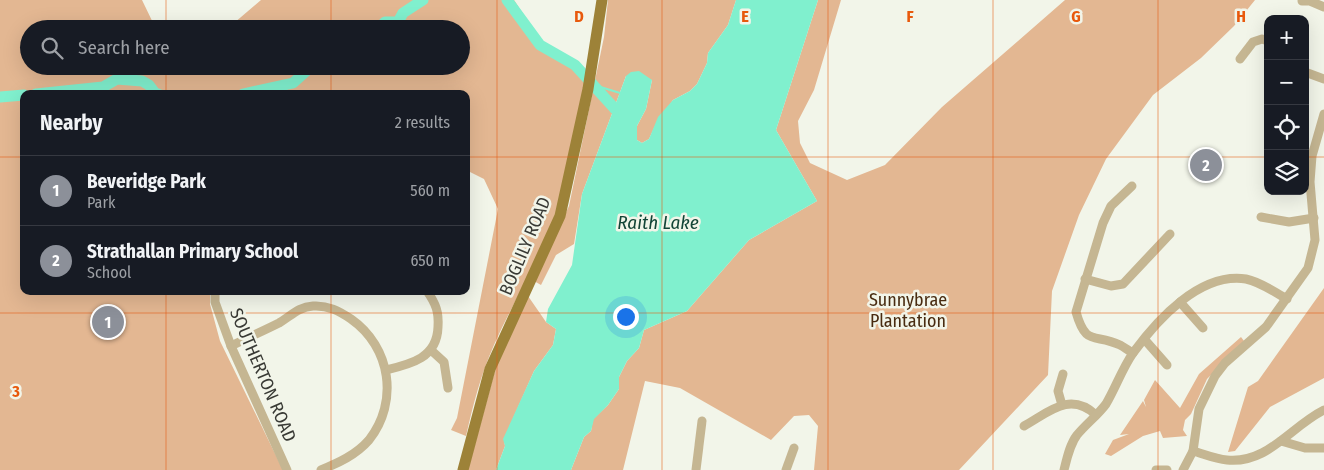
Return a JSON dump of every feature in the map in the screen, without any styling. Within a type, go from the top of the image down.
[{"type":"main road","name":"BOGLILY ROAD","points":[[462,470],[490,369],[560,216],[588,89],[602,0]]},
{"type":"street","points":[[1307,1],[1324,7]]},
{"type":"street","points":[[1240,59],[1253,42],[1264,40]]},
{"type":"street","points":[[1309,73],[1324,79]]},
{"type":"street","points":[[1183,470],[1193,451],[1199,409],[1215,376],[1225,363],[1266,327],[1308,268],[1315,240],[1310,182],[1312,156],[1324,114]]},
{"type":"street","points":[[1132,186],[1111,206],[1103,223],[1076,312],[1080,327],[1091,339],[1120,344],[1133,354]]},
{"type":"street","points":[[1262,217],[1289,222],[1314,218]]},
{"type":"street","points":[[1085,279],[1111,286],[1124,284],[1170,234]]},
{"type":"street","points":[[1064,470],[1067,456],[1076,436],[1106,404],[1133,354],[1171,309],[1180,302],[1200,287],[1227,279],[1246,279],[1262,285],[1287,299]]},
{"type":"street","name":"SOUTHERTON ROAD","points":[[215,295],[214,302],[231,346],[287,470]]},
{"type":"street","points":[[386,370],[411,364],[432,351],[438,335],[439,314],[436,304],[430,295]]},
{"type":"street","points":[[1180,302],[1203,328]]},
{"type":"street","points":[[231,346],[282,322],[301,309],[310,306],[330,307],[347,316],[365,330],[377,348],[386,370],[387,400],[374,432],[357,451],[344,460],[321,470]]},
{"type":"street","points":[[1145,340],[1167,365]]},
{"type":"street","points":[[432,351],[444,362],[448,388]]},
{"type":"street","points":[[1062,405],[1058,392],[1063,374]]},
{"type":"street","points":[[1024,426],[1062,405],[1076,402],[1086,406],[1096,415]]},
{"type":"street","points":[[1193,451],[1226,460],[1245,460],[1262,455],[1324,410]]},
{"type":"street","points":[[696,470],[702,421]]},
{"type":"street","points":[[1281,441],[1305,448],[1324,448]]},
{"type":"street","points":[[786,470],[794,448]]},
{"type":"street","points":[[1156,470],[1167,470]]},
{"type":"green space","points":[[0,0],[142,0],[152,20],[20,20],[20,75],[470,75],[470,20],[238,20],[261,0],[514,0],[539,38],[544,52],[573,66],[586,80],[572,153],[558,207],[539,255],[489,356],[466,436],[451,430],[457,418],[498,209],[484,179],[470,172],[470,90],[20,90],[20,295],[210,295],[210,304],[220,341],[283,470],[0,470]]},
{"type":"green space","points":[[608,0],[736,0],[728,25],[708,53],[707,63],[697,84],[690,91],[673,100],[655,126],[649,139],[642,143],[637,140],[637,126],[646,109],[652,80],[626,76],[582,194],[574,244],[556,255],[541,285],[534,281],[569,206],[604,37]]},
{"type":"green space","name":"Sunnybrae Plantation","points":[[818,0],[841,0],[814,90],[798,121],[800,143],[810,163],[847,180],[885,165],[942,107],[1065,0],[1255,0],[1234,26],[1201,58],[1153,95],[1106,159],[1079,215],[1052,291],[1048,375],[959,470],[814,470],[818,426],[809,415],[794,416],[771,440],[680,388],[645,381],[623,470],[571,470],[584,437],[591,431],[593,419],[608,405],[619,389],[619,377],[627,361],[639,348],[644,330],[687,311],[749,240],[817,201],[776,130]]},
{"type":"green space","points":[[1324,288],[1324,378],[1270,407],[1235,451],[1228,452],[1248,387],[1258,381]]},
{"type":"green space","points":[[528,296],[546,322],[556,329],[553,345],[534,371],[504,439],[505,446],[496,470],[468,470],[497,363]]},
{"type":"green space","points":[[1241,337],[1244,341],[1207,379],[1191,414],[1185,420],[1183,430],[1187,436],[1163,438],[1160,431],[1143,436],[1111,456],[1105,454],[1113,440],[1129,434],[1120,435],[1143,401],[1146,407],[1144,400],[1155,380],[1180,408],[1199,374]]},
{"type":"water","name":"Raith Lake","points":[[736,0],[818,0],[776,130],[817,201],[749,240],[687,311],[644,330],[639,348],[627,361],[619,377],[619,389],[608,405],[594,419],[591,431],[584,437],[571,470],[496,470],[505,446],[503,439],[534,371],[553,345],[556,329],[546,322],[548,309],[572,265],[582,194],[626,76],[631,72],[639,71],[652,80],[646,109],[637,126],[637,140],[642,143],[649,139],[658,117],[673,100],[690,91],[697,84],[707,63],[708,53],[728,25]]},
{"type":"waterway","points":[[399,20],[403,13],[423,0]]},
{"type":"waterway","points":[[507,0],[540,45],[575,65],[615,109]]},
{"type":"waterway","points":[[261,90],[293,83],[302,75]]},
{"type":"waterway","points":[[74,90],[103,87],[117,79],[142,81],[153,90]]},
{"type":"waterway","points":[[594,85],[620,93]]},
{"type":"waterway","points":[[0,97],[20,95]]},
{"type":"place","name":"Strathallan Primary School","points":[[1206,165]]},
{"type":"place","name":"Beveridge Park","points":[[108,322]]}]
